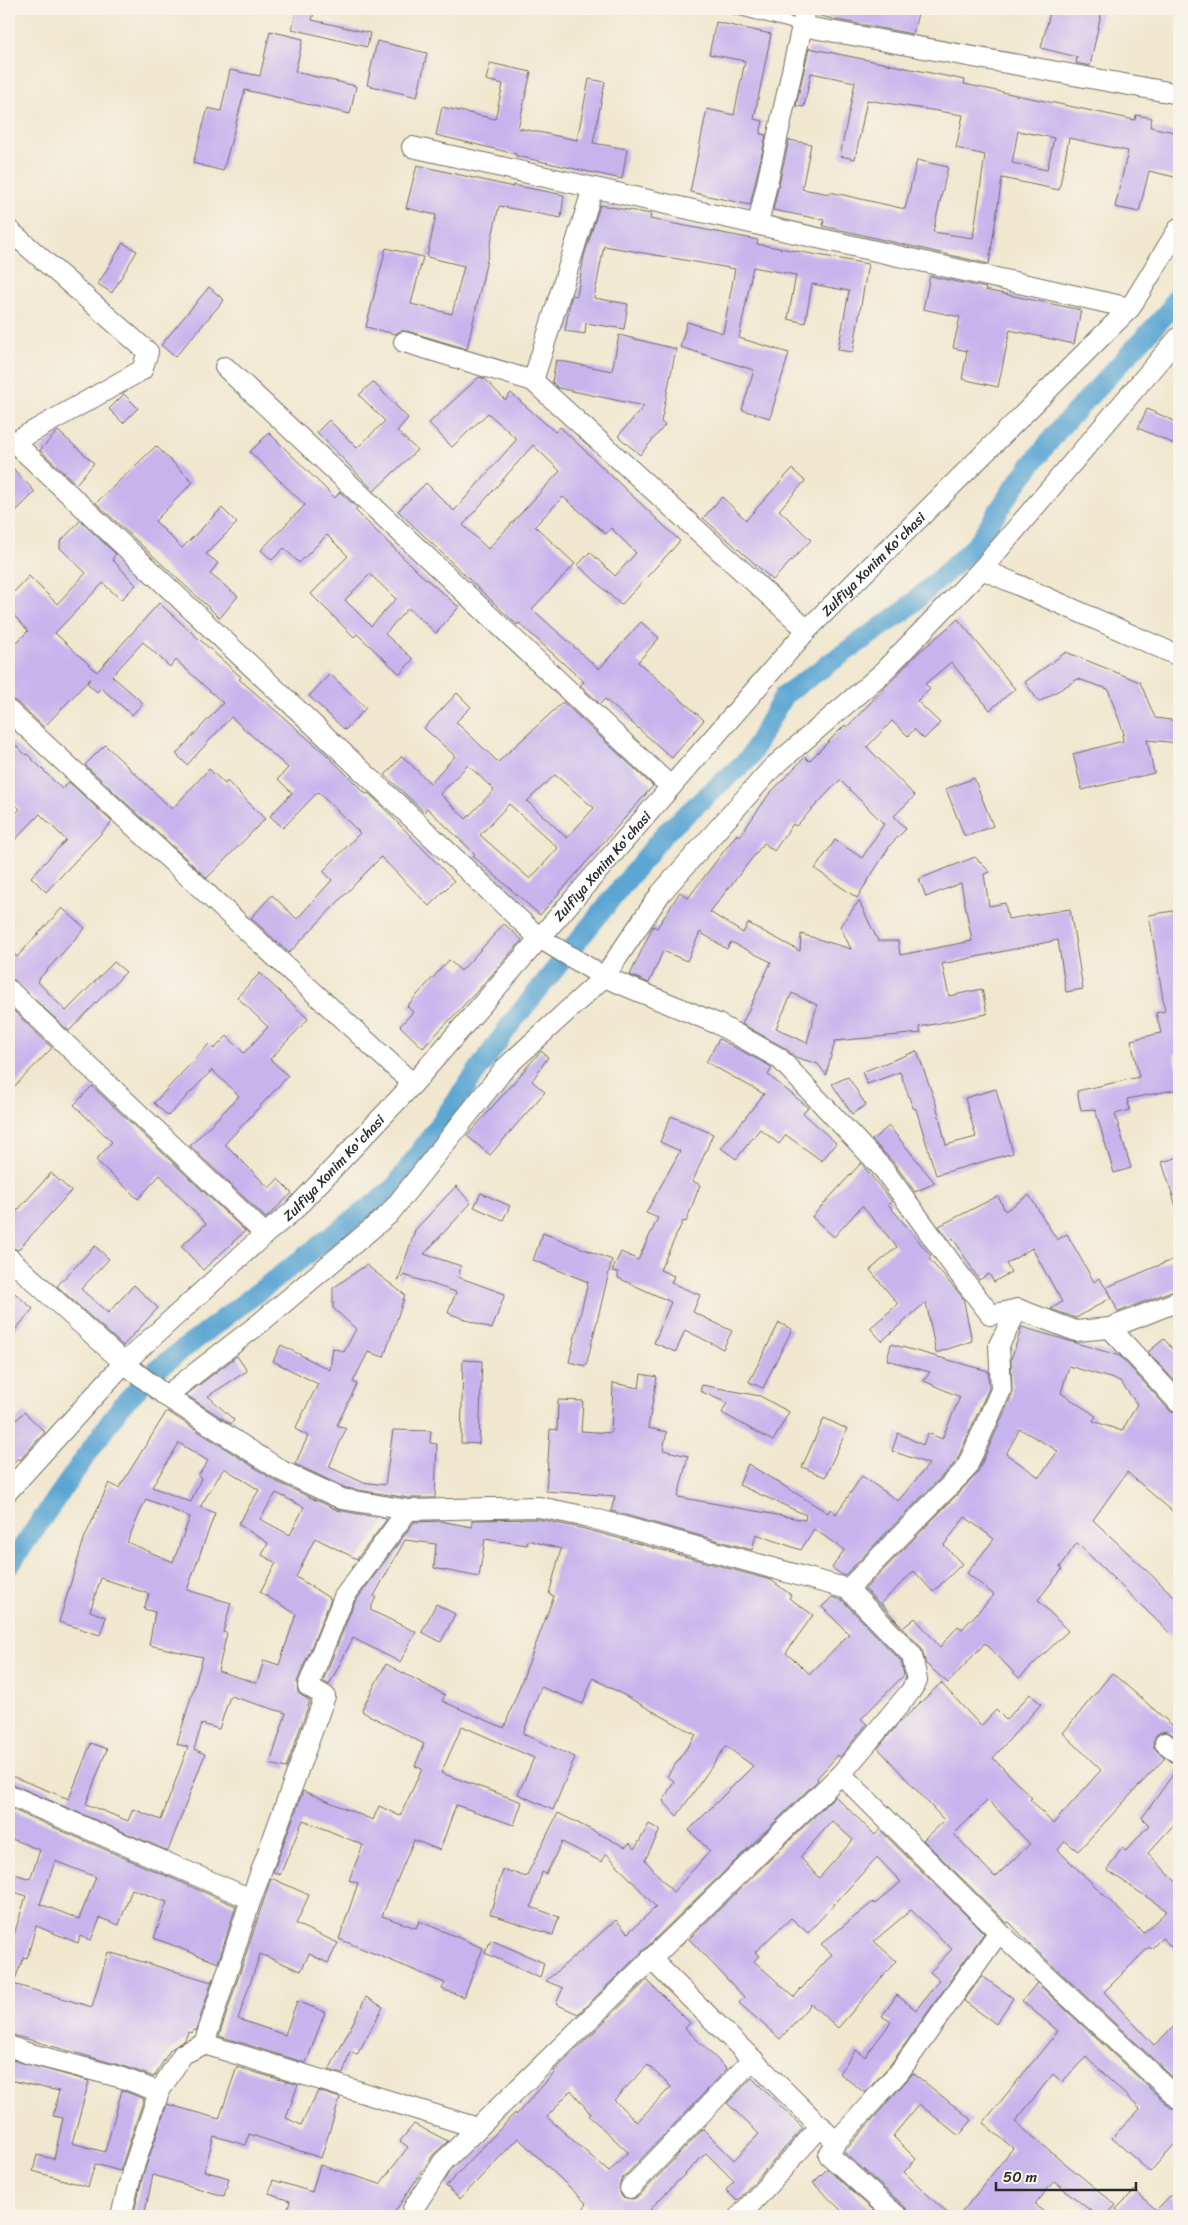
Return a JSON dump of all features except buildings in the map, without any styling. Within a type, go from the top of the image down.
[{"type":"street","points":[[758,224],[804,17],[1179,94]]},
{"type":"street","points":[[412,147],[1130,308]]},
{"type":"street","points":[[533,381],[593,188]]},
{"type":"street","name":"Zulfiya Xonim Ko'chasi","points":[[9,1490],[128,1366],[265,1234],[292,1212],[413,1084],[544,941],[670,787],[807,630],[1130,308],[1179,228]]},
{"type":"street","points":[[9,230],[148,352],[142,370],[14,442],[544,941],[598,973],[718,1024],[779,1058],[884,1170],[991,1315],[1018,1309],[1076,1332],[1110,1328],[1179,1301]]},
{"type":"street","points":[[160,1391],[260,1323],[389,1214],[505,1068],[598,973],[661,892],[772,768],[880,675],[982,570],[1179,338]]},
{"type":"street","points":[[404,342],[533,381],[807,630]]},
{"type":"street","points":[[224,367],[670,787]]},
{"type":"street","points":[[982,570],[1179,656]]},
{"type":"street","points":[[9,711],[413,1084]]},
{"type":"street","points":[[9,990],[265,1234]]},
{"type":"street","points":[[9,1258],[128,1366],[160,1391],[282,1471],[342,1499],[408,1510],[539,1507],[588,1517],[848,1589],[912,1655],[917,1681],[910,1692],[840,1774],[443,2162],[413,2209],[411,2216]]},
{"type":"street","points":[[848,1589],[966,1469],[1001,1390],[999,1345],[1018,1309]]},
{"type":"street","points":[[1110,1328],[1179,1403]]},
{"type":"street","points":[[204,2044],[252,1899],[326,1696],[308,1686],[344,1598],[408,1510]]},
{"type":"street","points":[[840,1774],[999,1932],[1179,2099]]},
{"type":"street","points":[[9,1795],[252,1899]]},
{"type":"street","points":[[898,2216],[830,2155],[836,2142],[900,2071],[999,1932]]},
{"type":"street","points":[[651,1959],[836,2142]]},
{"type":"street","points":[[121,2216],[132,2172],[159,2092],[183,2054],[204,2044],[478,2128]]},
{"type":"street","points":[[9,2046],[27,2053],[123,2078],[159,2092]]},
{"type":"street","points":[[630,2188],[753,2059]]},
{"type":"street","points":[[740,2216],[821,2126]]},
{"type":"lane","points":[[736,9],[804,17]]},
{"type":"waterway","points":[[9,1566],[121,1406],[156,1370],[393,1189],[510,1025],[665,833],[749,758],[784,695],[904,611],[975,546],[1014,487],[1060,428],[1169,311],[1179,292]]}]
